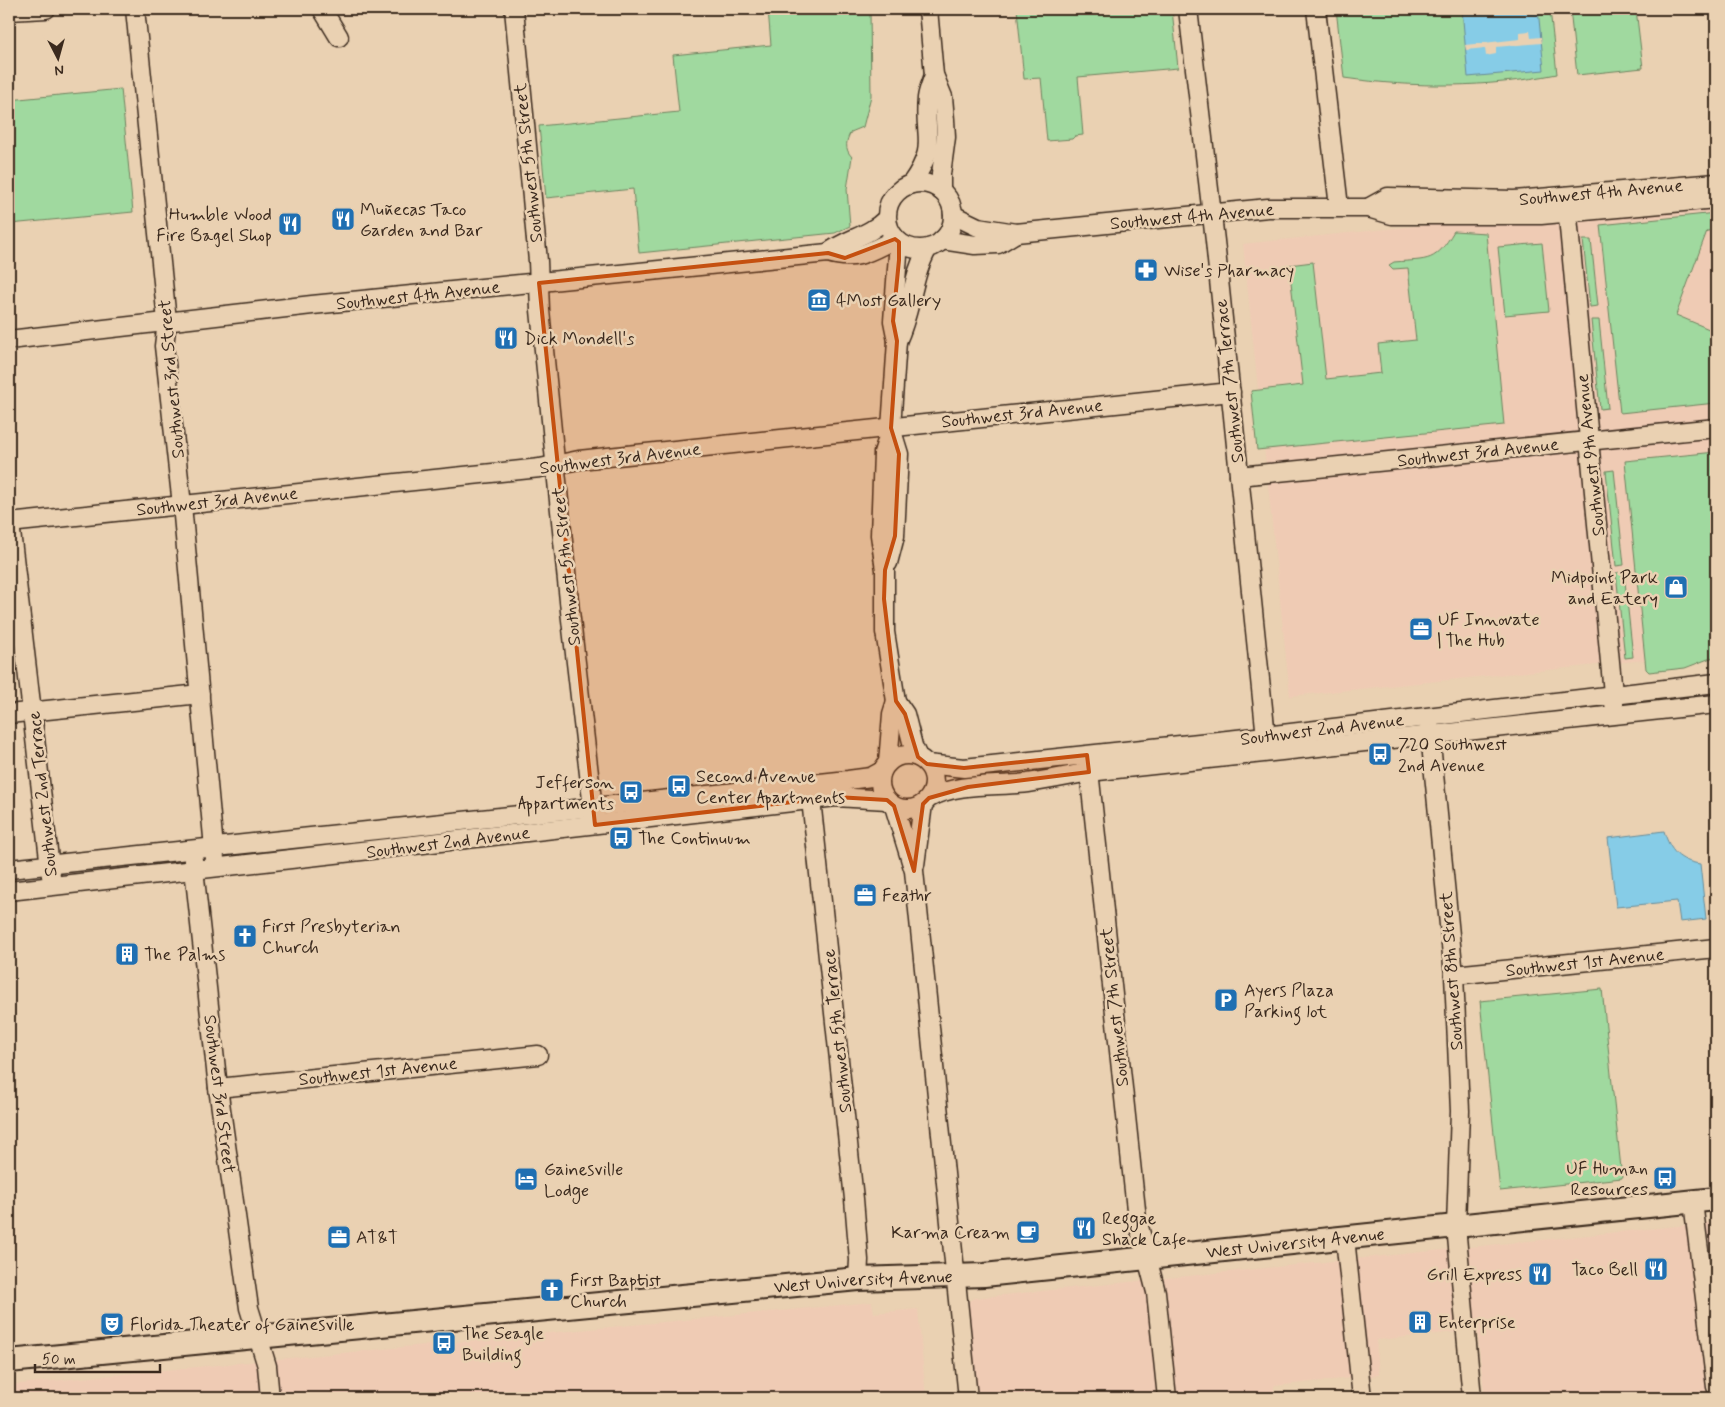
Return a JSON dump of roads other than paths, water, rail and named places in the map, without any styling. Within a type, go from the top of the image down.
[{"type":"main road","name":"West University Avenue","points":[[9,1361],[858,1279],[956,1276],[1148,1258],[1716,1200]]},
{"type":"street","points":[[9,11],[46,9]]},
{"type":"street","name":"Southwest 3rd Street","points":[[135,9],[167,321],[164,346],[182,505],[216,869]]},
{"type":"street","points":[[322,9],[339,37]]},
{"type":"street","name":"Southwest 5th Street","points":[[514,9],[540,282],[540,310],[570,611],[594,825]]},
{"type":"street","points":[[928,9],[934,75],[943,97],[945,120],[946,137],[941,174],[941,191]]},
{"type":"street","name":"Southwest 7th Terrace","points":[[1188,9],[1266,744]]},
{"type":"street","points":[[1316,9],[1339,207]]},
{"type":"street","points":[[934,75],[927,97],[928,155],[924,165],[911,184],[896,193],[887,210],[886,219],[888,227],[897,240],[911,248],[935,244]]},
{"type":"street","name":"Southwest 4th Avenue","points":[[1567,205],[1716,183]]},
{"type":"street","points":[[897,341],[906,322],[914,279],[935,244],[952,224],[953,215],[949,202],[941,191],[932,186],[911,184]]},
{"type":"street","name":"Southwest 4th Avenue","points":[[953,215],[978,227],[1016,233],[1210,212],[1287,207],[1368,208],[1388,197],[1514,200],[1567,205],[1716,199]]},
{"type":"street","name":"Southwest 9th Avenue","points":[[1567,205],[1615,714]]},
{"type":"street","name":"Southwest 4th Avenue","points":[[828,253],[842,243],[869,233],[886,219]]},
{"type":"street","name":"Southwest 4th Avenue","points":[[935,244],[998,244],[1016,233]]},
{"type":"street","points":[[897,240],[893,321],[897,341],[891,428],[898,454],[897,499],[895,536],[886,570],[885,632],[896,701],[905,714],[912,746],[934,776],[934,784],[926,801],[914,871]]},
{"type":"street","name":"Southwest 4th Avenue","points":[[9,340],[167,321],[828,253],[845,258],[863,254],[897,240]]},
{"type":"street","name":"Southwest 3rd Avenue","points":[[9,523],[556,465],[579,460],[1230,392]]},
{"type":"street","name":"Southwest 3rd Avenue","points":[[1239,476],[1716,428]]},
{"type":"street","name":"Southwest 2nd Terrace","points":[[9,523],[52,887]]},
{"type":"street","name":"Southwest 2nd Avenue","points":[[1266,744],[1428,716],[1716,683]]},
{"type":"street","points":[[9,714],[200,694]]},
{"type":"street","points":[[896,701],[892,714],[885,767],[880,786],[891,803],[914,871],[968,1398]]},
{"type":"street","name":"Southwest 2nd Avenue","points":[[922,761],[964,768],[1088,764],[1266,744],[1431,734],[1716,704]]},
{"type":"street","name":"Southwest 8th Street","points":[[1428,716],[1454,975],[1460,1112],[1456,1226],[1472,1398]]},
{"type":"street","points":[[885,767],[902,756],[922,761]]},
{"type":"street","name":"Southwest 2nd Avenue","points":[[926,801],[938,793],[968,787],[1028,783],[1088,764]]},
{"type":"street","name":"Southwest 7th Street","points":[[1088,764],[1137,1219],[1156,1292],[1167,1398]]},
{"type":"street","name":"Southwest 2nd Avenue","points":[[9,892],[594,825],[810,792],[871,776],[885,767]]},
{"type":"street","name":"Southwest 2nd Avenue","points":[[9,869],[592,807],[810,792],[891,803]]},
{"type":"street","name":"Southwest 5th Terrace","points":[[810,792],[852,1180],[859,1260],[858,1279]]},
{"type":"street","points":[[891,803],[908,809],[926,801]]},
{"type":"street","points":[[409,826],[412,846]]},
{"type":"street","name":"Southwest 3rd Street","points":[[192,849],[218,1088],[249,1308],[266,1366],[270,1398]]},
{"type":"street","name":"Southwest 1st Avenue","points":[[1454,975],[1716,948]]},
{"type":"street","name":"Southwest 1st Avenue","points":[[218,1088],[538,1055]]},
{"type":"street","points":[[1693,1202],[1716,1387]]},
{"type":"street","points":[[1345,1238],[1362,1398]]},
{"type":"water","points":[[1462,9],[1538,9],[1544,70],[1468,77]]},
{"type":"water","points":[[1664,831],[1669,844],[1676,854],[1693,863],[1700,864],[1706,919],[1680,922],[1677,901],[1616,907],[1608,838]]},
{"type":"place","name":"Muñecas Taco Garden and Bar","points":[[343,219]]},
{"type":"place","name":"Humble Wood Fire Bagel Shop","points":[[290,224]]},
{"type":"place","name":"Wise's Pharmacy","points":[[1146,270]]},
{"type":"place","name":"4Most Gallery","points":[[819,300]]},
{"type":"place","name":"Dick Mondell's","points":[[506,338]]},
{"type":"place","name":"Midpoint Park and Eatery","points":[[1676,587]]},
{"type":"place","name":"UF Innovate | The Hub","points":[[1421,629]]},
{"type":"place","name":"720 Southwest 2nd Avenue","points":[[1380,754]]},
{"type":"place","name":"Second Avenue Center Apartments","points":[[679,786]]},
{"type":"place","name":"Jefferson Appartments","points":[[631,792]]},
{"type":"place","name":"The Continuum","points":[[621,838]]},
{"type":"place","name":"Feathr","points":[[865,895]]},
{"type":"place","name":"First Presbyterian Church","points":[[245,936]]},
{"type":"place","name":"The Palms","points":[[127,954]]},
{"type":"place","name":"Ayers Plaza Parking lot","points":[[1226,1000]]},
{"type":"place","name":"UF Human Resources","points":[[1665,1178]]},
{"type":"place","name":"Gainesville Lodge","points":[[526,1179]]},
{"type":"place","name":"Reggae Shack Cafe","points":[[1084,1228]]},
{"type":"place","name":"Karma Cream","points":[[1028,1232]]},
{"type":"place","name":"AT&T","points":[[339,1237]]},
{"type":"place","name":"Taco Bell","points":[[1656,1269]]},
{"type":"place","name":"Grill Express","points":[[1540,1274]]},
{"type":"place","name":"First Baptist Church","points":[[552,1290]]},
{"type":"place","name":"Enterprise","points":[[1420,1322]]},
{"type":"place","name":"Florida Theater of Gainesville","points":[[112,1324]]},
{"type":"place","name":"The Seagle Building","points":[[444,1343]]}]
